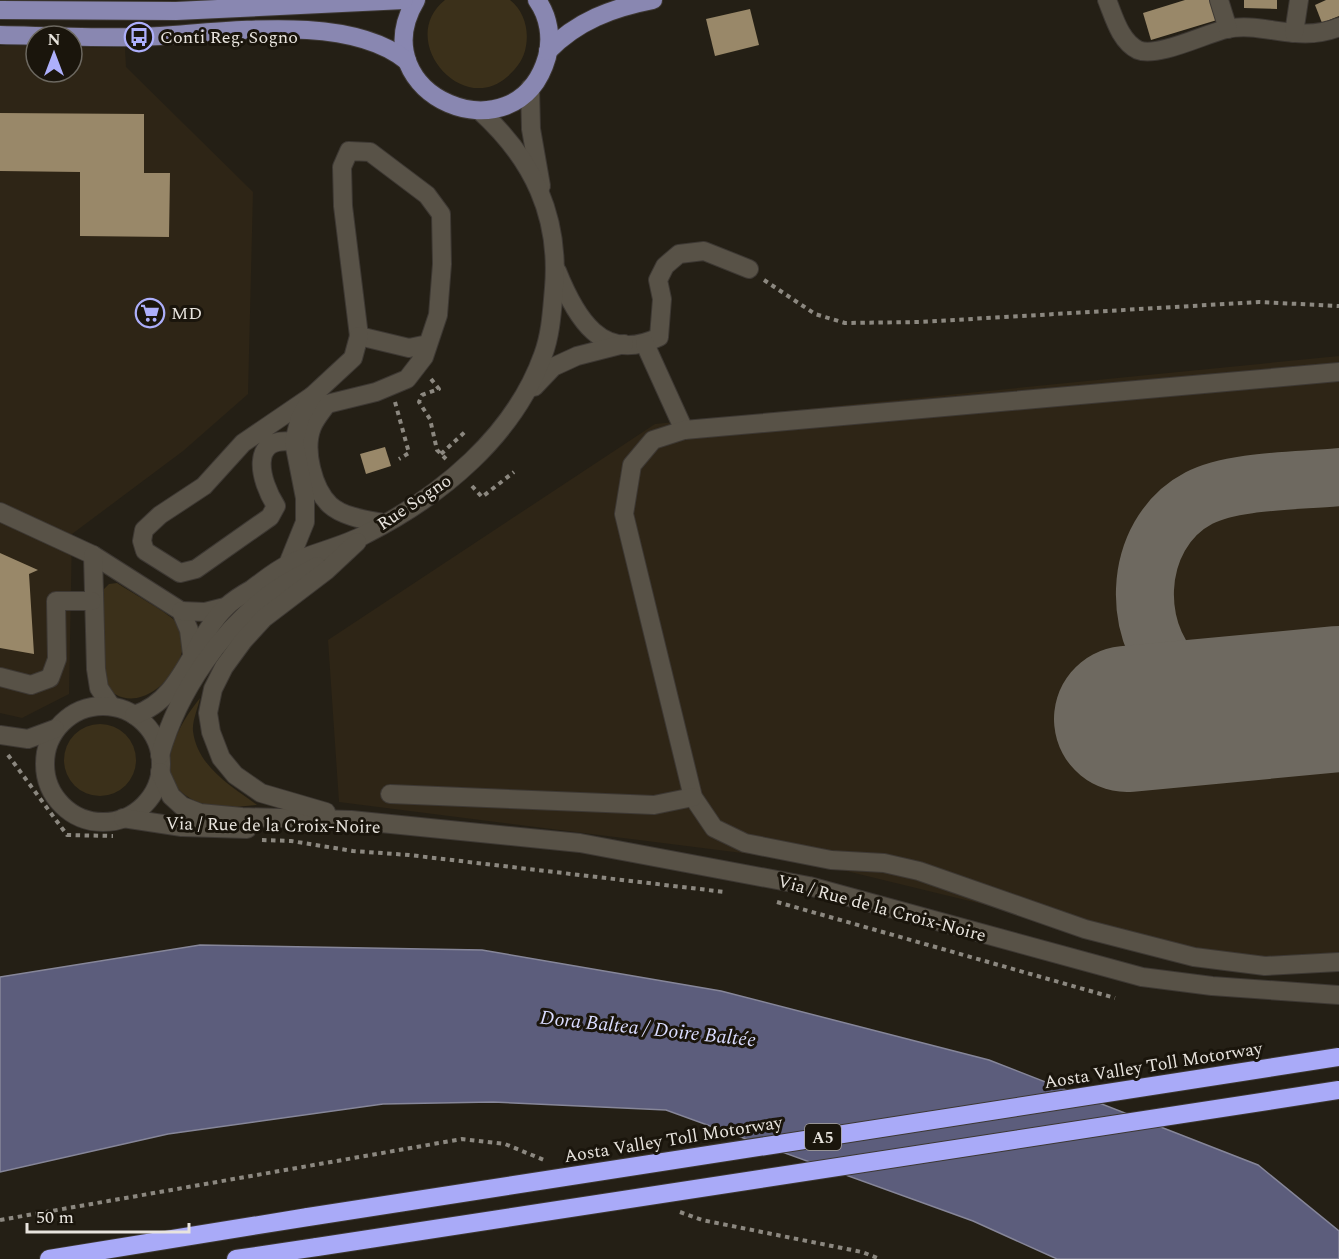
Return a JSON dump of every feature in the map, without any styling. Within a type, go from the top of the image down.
[{"type":"highway","name":"Aosta Valley Toll Motorway","points":[[49,1259],[1339,1058]]},
{"type":"highway","name":"A5","points":[[236,1259],[1339,1090]]},
{"type":"main road","points":[[0,10],[176,11],[404,0]]},
{"type":"main road","points":[[416,0],[404,31],[407,61],[423,88],[433,97],[460,109],[480,111],[510,104],[530,88],[540,75],[548,51],[546,18],[537,0]]},
{"type":"main road","points":[[548,51],[564,34],[585,22],[606,12],[653,0]]},
{"type":"main road","points":[[0,35],[139,37],[313,30],[377,42],[407,61]]},
{"type":"street","points":[[1107,0],[1119,31],[1130,45],[1140,51],[1158,50],[1228,29],[1320,34],[1339,27]]},
{"type":"street","points":[[1219,0],[1228,29]]},
{"type":"street","points":[[1294,33],[1299,0]]},
{"type":"street","name":"Rue Sogno","points":[[134,715],[150,710],[166,696],[225,607],[288,564],[365,535],[404,512],[478,454],[525,397],[544,353],[552,314],[556,268],[553,231],[542,196],[531,129],[530,88]]},
{"type":"street","name":"Rue Sogno","points":[[480,111],[506,138],[542,196]]},
{"type":"street","points":[[294,442],[276,442],[266,450],[260,462],[265,489],[276,506],[270,517],[196,569],[180,573],[146,551],[142,541],[144,530],[152,522],[204,486],[243,443],[312,396],[353,358],[359,336],[343,206],[342,167],[349,152],[370,152],[427,195],[441,214],[442,264],[438,315],[419,364],[407,379],[391,386],[327,404],[312,427],[307,454],[315,479],[331,506],[352,516],[383,524]]},
{"type":"street","points":[[525,397],[553,367],[577,356],[624,345],[645,344],[659,337],[662,299],[658,280],[665,266],[679,254],[704,251],[749,269]]},
{"type":"street","points":[[556,268],[573,310],[583,322],[596,334],[624,345]]},
{"type":"street","points":[[359,336],[409,348],[428,345]]},
{"type":"street","points":[[645,344],[684,430]]},
{"type":"street","points":[[1339,372],[684,430],[653,440],[632,465],[624,514],[693,797],[714,828],[745,843],[831,860],[884,863],[919,871],[1085,929],[1194,957],[1265,966],[1339,962]]},
{"type":"street","points":[[288,564],[305,522],[305,498],[294,442],[300,418],[312,396]]},
{"type":"street","points":[[0,512],[93,555],[181,611],[205,612],[225,607]]},
{"type":"street","points":[[351,820],[261,793],[235,775],[221,758],[211,732],[208,712],[213,689],[224,668],[243,641],[264,618],[327,570],[346,550],[365,535]]},
{"type":"street","points":[[5,736],[35,755],[58,802],[72,813],[88,820],[106,822],[123,818],[137,811],[148,800],[160,764],[169,725],[188,690],[230,631],[277,588],[346,550]]},
{"type":"street","points":[[93,555],[92,601],[99,688],[111,706]]},
{"type":"street","points":[[0,677],[32,685],[50,678],[57,659],[57,601],[92,601]]},
{"type":"street","points":[[181,611],[189,630],[192,654]]},
{"type":"street","points":[[5,736],[34,738],[56,729],[74,712],[86,708],[111,706],[134,715],[152,732],[160,764]]},
{"type":"street","points":[[44,770],[45,756],[56,729]]},
{"type":"street","name":"Via / Rue de la Croix-Noire","points":[[160,764],[171,796],[182,806],[200,813],[242,817],[351,820],[580,843],[809,886],[1142,977],[1233,988],[1339,995]]},
{"type":"street","points":[[390,794],[654,805],[693,797]]},
{"type":"street","name":"Via / Rue de la Croix-Noire","points":[[123,818],[206,828],[423,827]]},
{"type":"path","points":[[749,269],[815,314],[845,323],[920,322],[1259,302],[1339,306]]},
{"type":"path","points":[[419,364],[439,388],[422,395],[419,402],[430,419],[436,450],[483,497],[514,472]]},
{"type":"path","points":[[391,386],[410,453],[399,459]]},
{"type":"path","points":[[441,454],[467,430]]},
{"type":"path","points":[[5,736],[6,754],[67,834],[114,836]]},
{"type":"path","points":[[255,840],[291,841],[353,852],[410,855],[732,893]]},
{"type":"path","points":[[767,899],[1115,998]]},
{"type":"shaded area","points":[[445,0],[510,0],[515,4],[526,27],[527,40],[522,59],[507,77],[489,87],[471,87],[454,80],[440,68],[431,52],[428,34],[432,16]]},
{"type":"shaded area","points":[[0,46],[24,46],[24,84],[84,84],[84,47],[125,48],[126,67],[253,192],[248,394],[183,451],[72,534],[69,694],[22,718],[0,713]]},
{"type":"shaded area","points":[[1339,356],[1339,965],[1267,973],[805,861],[339,802],[328,640],[655,424]]},
{"type":"shaded area","points":[[117,583],[174,620],[183,638],[181,654],[174,670],[163,684],[148,694],[133,698],[117,695],[103,683],[100,593],[109,584]]},
{"type":"shaded area","points":[[200,698],[193,731],[201,755],[217,774],[257,805],[220,808],[193,800],[179,790],[171,777],[172,746],[179,730]]},
{"type":"shaded area","points":[[100,724],[120,730],[130,740],[136,760],[130,780],[120,790],[100,796],[80,790],[70,780],[64,760],[70,740],[80,730]]},
{"type":"water","name":"Dora Baltea / Doire Baltée","points":[[200,945],[482,950],[721,991],[989,1060],[1258,1165],[1339,1231],[1339,1259],[1057,1259],[973,1221],[666,1110],[493,1102],[383,1104],[168,1134],[0,1172],[0,977]]},
{"type":"building","points":[[1185,0],[1211,0],[1217,20],[1151,40],[1143,13]]},
{"type":"building","points":[[1244,0],[1277,0],[1277,9],[1244,8]]},
{"type":"building","points":[[1326,0],[1339,0],[1339,16],[1322,23],[1315,5]]},
{"type":"building","points":[[750,9],[759,45],[715,56],[706,19]]},
{"type":"building","points":[[0,113],[144,114],[144,173],[170,173],[169,237],[80,236],[80,172],[0,171]]},
{"type":"building","points":[[385,447],[391,466],[366,474],[360,454]]},
{"type":"building","points":[[0,553],[38,570],[29,574],[34,654],[0,648]]},
{"type":"taxiway","points":[[1273,705],[1241,704],[1210,697],[1190,687],[1169,667],[1155,644],[1147,617],[1145,589],[1149,562],[1160,536],[1176,515],[1199,498],[1213,492],[1248,484],[1339,477]]},
{"type":"runway","points":[[1127,719],[1339,699]]},
{"type":"place","name":"Conti Reg. Sogno","points":[[139,37]]},
{"type":"place","name":"MD","points":[[150,313]]}]
